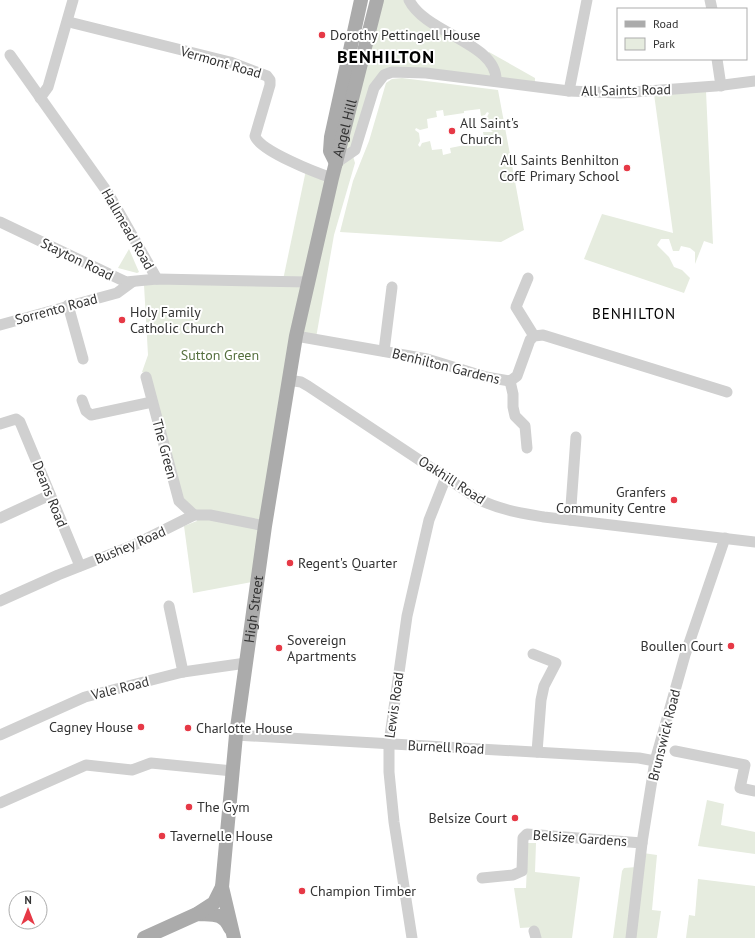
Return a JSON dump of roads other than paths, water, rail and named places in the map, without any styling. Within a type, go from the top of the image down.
[{"type":"main road","name":"Angel Hill","points":[[336,163],[330,151],[331,137],[361,0]]},
{"type":"main road","name":"Angel Hill","points":[[336,163],[377,0]]},
{"type":"main road","name":"High Street","points":[[234,936],[222,887],[236,735],[265,526],[288,380],[296,336],[336,163]]},
{"type":"main road","points":[[144,938],[197,914],[214,903],[222,887]]},
{"type":"main road","points":[[197,914],[218,915],[226,920],[234,936]]},
{"type":"street","points":[[40,98],[48,87],[73,0]]},
{"type":"street","points":[[409,0],[418,14],[489,59],[494,66],[496,81]]},
{"type":"street","points":[[569,91],[587,0]]},
{"type":"street","name":"Vermont Road","points":[[73,23],[230,62],[267,76],[270,80],[270,85],[255,136],[257,140],[261,145],[288,160],[314,172],[332,178]]},
{"type":"street","name":"Hallmead Road","points":[[10,56],[108,193],[157,279],[308,282]]},
{"type":"street","points":[[717,60],[721,86]]},
{"type":"street","name":"All Saints Road","points":[[336,163],[355,150],[374,88],[384,75],[392,72],[412,72],[496,81],[569,91],[620,93],[721,86],[755,81]]},
{"type":"street","name":"Stayton Road","points":[[0,222],[122,281],[132,282],[157,279]]},
{"type":"street","points":[[528,278],[516,308],[534,336],[543,335],[727,392]]},
{"type":"street","name":"Sorrento Road","points":[[0,324],[117,293],[132,282]]},
{"type":"street","points":[[384,351],[392,287]]},
{"type":"street","points":[[68,305],[84,359]]},
{"type":"street","name":"Benhilton Gardens","points":[[296,336],[427,359],[495,379],[510,381],[517,376],[527,345],[534,336]]},
{"type":"street","name":"The Green","points":[[146,377],[179,501],[194,515]]},
{"type":"street","name":"Oakhill Road","points":[[288,380],[301,382],[308,386],[478,499],[509,512],[755,542]]},
{"type":"street","points":[[510,381],[515,416],[525,426],[527,448]]},
{"type":"street","points":[[82,400],[86,411],[91,415],[152,402]]},
{"type":"street","name":"Deans Road","points":[[0,424],[16,419],[20,422],[80,566]]},
{"type":"street","points":[[570,520],[576,437]]},
{"type":"street","name":"Lewis Road","points":[[412,938],[394,822],[389,772],[389,743],[407,616],[429,520],[446,477]]},
{"type":"street","points":[[0,518],[50,495]]},
{"type":"street","name":"Bushey Road","points":[[0,601],[80,566],[134,545],[194,515],[210,514],[265,526]]},
{"type":"street","name":"Brunswick Road","points":[[631,938],[642,843],[655,761],[685,655],[725,538]]},
{"type":"street","points":[[169,606],[183,672]]},
{"type":"street","points":[[533,654],[556,663],[544,686],[541,700],[537,752]]},
{"type":"street","name":"Vale Road","points":[[0,735],[85,697],[183,672],[246,663]]},
{"type":"street","name":"Burnell Road","points":[[236,735],[537,752],[655,761]]},
{"type":"street","points":[[675,751],[745,765],[740,788],[755,791]]},
{"type":"street","points":[[0,803],[86,765],[132,770],[151,763],[233,771]]},
{"type":"street","name":"Belsize Gardens","points":[[482,878],[513,875],[522,871],[523,838],[527,834],[642,843]]},
{"type":"place","name":"Dorothy Pettingell House","points":[[322,35]]},
{"type":"place","name":"All Saint's Church","points":[[452,131]]},
{"type":"place","name":"All Saints Benhilton CofE Primary School","points":[[627,168]]},
{"type":"place","name":"Holy Family Catholic Church","points":[[122,320]]},
{"type":"place","name":"Granfers Community Centre","points":[[674,500]]},
{"type":"place","name":"Regent's Quarter","points":[[290,563]]},
{"type":"place","name":"Boullen Court","points":[[731,646]]},
{"type":"place","name":"Sovereign Apartments","points":[[279,648]]},
{"type":"place","name":"Cagney House","points":[[141,727]]},
{"type":"place","name":"Charlotte House","points":[[188,728]]},
{"type":"place","name":"The Gym","points":[[189,807]]},
{"type":"place","name":"Belsize Court","points":[[515,818]]},
{"type":"place","name":"Tavernelle House","points":[[162,836]]},
{"type":"place","name":"Champion Timber","points":[[302,891]]},
{"type":"district","name":"BENHILTON","points":[[386,56]]},
{"type":"district","name":"BENHILTON","points":[[634,313]]},
{"type":"park label","name":"Sutton Green","points":[[220,355]]}]
